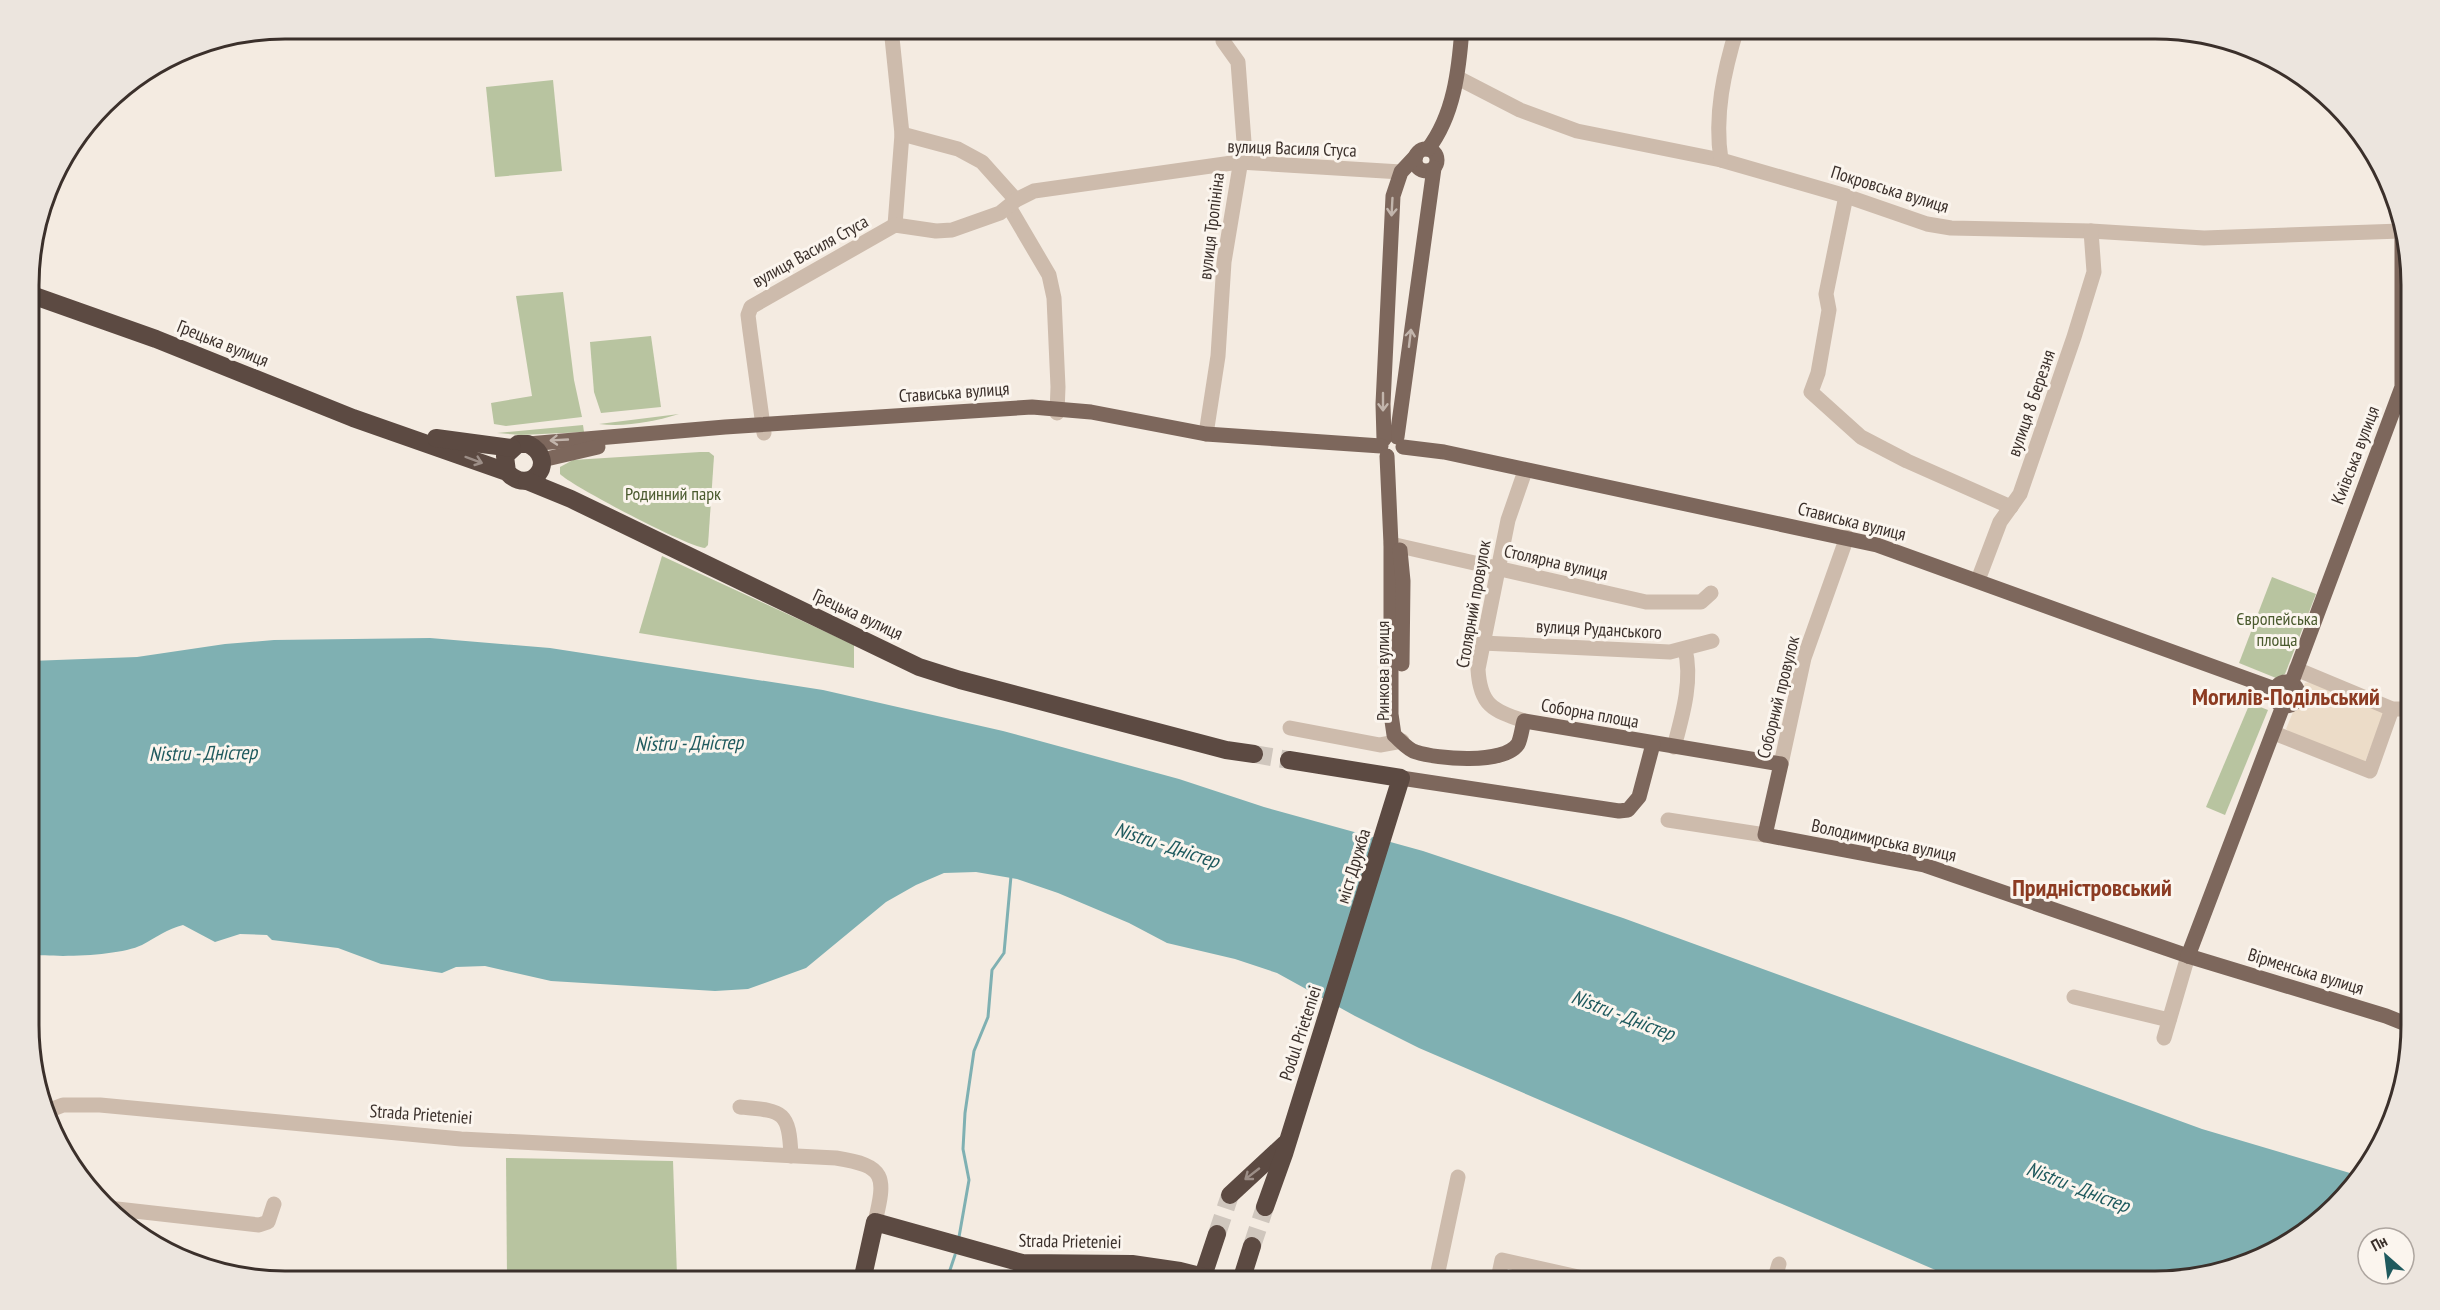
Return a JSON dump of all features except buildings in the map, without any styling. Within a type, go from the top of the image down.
[{"type":"highway","name":"Грецька вулиця","points":[[39,298],[156,339],[353,418],[507,472]]},
{"type":"highway","name":"Грецька вулиця","points":[[401,434],[520,446]]},
{"type":"highway","points":[[520,446],[535,447],[542,461],[537,476],[527,482],[512,478],[507,472],[505,456],[520,446]]},
{"type":"highway","name":"Грецька вулиця","points":[[542,461],[572,499]]},
{"type":"highway","name":"Грецька вулиця","points":[[527,482],[572,499],[919,667],[960,680],[1143,726],[1226,750],[1254,754]]},
{"type":"highway","points":[[1289,760],[1401,777]]},
{"type":"highway","name":"міст Дружба","points":[[1353,936],[1401,777]]},
{"type":"highway","name":"Podul Prieteniei","points":[[1265,1207],[1353,936]]},
{"type":"highway","points":[[1230,1195],[1286,1143]]},
{"type":"highway","points":[[864,1271],[875,1222]]},
{"type":"highway","name":"Strada Prieteniei","points":[[875,1222],[1022,1263],[1132,1264],[1169,1271]]},
{"type":"highway","points":[[1213,1271],[1217,1234]]},
{"type":"highway","points":[[1244,1271],[1252,1246]]},
{"type":"main road","name":"Ринкова вулиця","points":[[1402,741],[1394,735],[1391,714],[1396,545],[1390,448],[1383,404],[1393,196],[1401,172],[1437,137],[1458,78],[1461,39]]},
{"type":"main road","name":"Ринкова вулиця","points":[[1390,448],[1434,168],[1437,162],[1436,155],[1422,153]]},
{"type":"main road","name":"Київська вулиця","points":[[2283,706],[2290,705],[2297,697],[2294,676],[2401,404]]},
{"type":"main road","name":"Стависька вулиця","points":[[542,461],[581,449],[668,439],[1015,407],[1057,410],[1206,434],[1444,452],[1877,545],[2275,689]]},
{"type":"main road","name":"Стависька вулиця","points":[[1057,410],[1205,439],[1390,448]]},
{"type":"main road","name":"Стависька вулиця","points":[[520,446],[764,429]]},
{"type":"main road","points":[[2188,956],[2283,706],[2275,698],[2275,689],[2294,676]]},
{"type":"main road","name":"Соборна площа","points":[[1402,741],[1413,752],[1441,758],[1491,758],[1508,752],[1518,744],[1524,721],[1781,764]]},
{"type":"main road","name":"Соборна площа","points":[[1401,777],[1619,811],[1628,810],[1639,797],[1653,744]]},
{"type":"main road","name":"Соборний провулок","points":[[1765,835],[1781,764]]},
{"type":"main road","name":"Володимирська вулиця","points":[[1765,835],[1924,865],[2188,956]]},
{"type":"main road","name":"Вірменська вулиця","points":[[2188,956],[2401,1022]]},
{"type":"street","points":[[892,39],[902,134],[895,225]]},
{"type":"street","name":"вулиця Тропініна","points":[[1206,434],[1218,356],[1224,262],[1244,142],[1238,62],[1224,39]]},
{"type":"street","points":[[1721,160],[1718,129],[1722,90],[1726,64],[1734,39]]},
{"type":"street","name":"Покровська вулиця","points":[[1458,78],[1520,110],[1577,131],[1721,160],[1846,196],[1927,224],[1952,228],[2091,231],[2204,238],[2395,231]]},
{"type":"street","points":[[902,134],[958,150],[982,162],[1012,204],[1049,275],[1054,298],[1057,410]]},
{"type":"street","name":"вулиця Василя Стуса","points":[[764,429],[748,315],[751,307],[895,225],[936,231],[952,230],[1000,213],[1035,191],[1239,162],[1401,172]]},
{"type":"street","points":[[1846,196],[1826,294],[1829,310],[1818,373],[1811,392],[1862,437],[1907,461],[2011,507]]},
{"type":"street","name":"вулиця 8 Березня","points":[[1978,580],[2000,522],[2020,494],[2094,272],[2091,231]]},
{"type":"street","name":"Столярний провулок","points":[[1524,721],[1500,713],[1490,705],[1479,691],[1478,669],[1508,520],[1525,471]]},
{"type":"street","name":"Соборний провулок","points":[[1781,764],[1804,658],[1847,537]]},
{"type":"street","name":"Столярна вулиця","points":[[1396,545],[1646,602],[1701,602],[1711,593]]},
{"type":"street","name":"вулиця Руданського","points":[[1482,643],[1670,652],[1685,650],[1712,641]]},
{"type":"street","points":[[1674,747],[1683,711],[1688,662],[1685,650]]},
{"type":"street","points":[[2294,676],[2392,709],[2401,709]]},
{"type":"street","points":[[2274,733],[2370,771],[2392,709]]},
{"type":"street","points":[[1290,728],[1380,745],[1402,741]]},
{"type":"street","name":"Володимирська вулиця","points":[[1668,820],[1765,835]]},
{"type":"street","points":[[2164,1038],[2188,956]]},
{"type":"street","points":[[2074,997],[2169,1020]]},
{"type":"street","name":"Strada Prieteniei","points":[[54,1109],[63,1105],[100,1105],[462,1139],[836,1158],[862,1162],[879,1177],[882,1186],[875,1222]]},
{"type":"street","points":[[740,1107],[775,1110],[780,1114],[790,1138],[791,1156]]},
{"type":"street","points":[[1438,1271],[1458,1177]]},
{"type":"street","points":[[123,1210],[259,1225],[268,1222],[274,1204]]},
{"type":"street","points":[[1500,1271],[1502,1260],[1551,1271]]},
{"type":"street","points":[[1777,1271],[1779,1264]]},
{"type":"green space","points":[[553,80],[562,171],[495,177],[486,87]]},
{"type":"green space","points":[[563,292],[574,380],[582,417],[506,426],[494,424],[491,403],[532,396],[516,296]]},
{"type":"green space","points":[[651,336],[661,407],[601,413],[594,392],[590,342]]},
{"type":"green space","points":[[679,414],[639,423],[599,424]]},
{"type":"green space","points":[[583,425],[584,432],[521,435],[497,433]]},
{"type":"green space","name":"Родинний парк","points":[[709,452],[714,456],[708,545],[705,548],[632,516],[560,474],[560,467],[573,460]]},
{"type":"green space","points":[[662,556],[854,645],[854,668],[639,633]]},
{"type":"green space","name":"Європейська площа","points":[[2272,577],[2316,594],[2285,674],[2276,678],[2239,663]]},
{"type":"green space","points":[[2250,703],[2268,710],[2225,815],[2206,807]]},
{"type":"green space","points":[[506,1158],[673,1161],[677,1271],[507,1271]]},
{"type":"shaded area","points":[[2315,681],[2386,708],[2365,762],[2292,734],[2286,729],[2305,683]]},
{"type":"water","name":"Nistru - Дністер","points":[[430,638],[550,648],[823,690],[1003,731],[1179,779],[1264,807],[1423,851],[1623,918],[2202,1129],[2351,1173],[2329,1199],[2305,1220],[2264,1246],[2218,1263],[2187,1269],[2155,1271],[1938,1271],[1419,1048],[1277,973],[1235,959],[1167,943],[1129,923],[1058,893],[1017,879],[976,872],[944,873],[916,885],[886,902],[806,968],[748,989],[715,991],[551,981],[485,966],[456,967],[442,973],[381,964],[338,948],[272,940],[267,935],[240,934],[215,942],[183,925],[142,945],[118,952],[71,956],[39,955],[39,661],[137,657],[225,644],[274,640]]},
{"type":"waterway","points":[[959,1237],[969,1180],[963,1149],[965,1113],[974,1051],[988,1017],[992,970],[1004,953],[1011,876]]},
{"type":"waterway","points":[[949,1271],[955,1255]]},
{"type":"tunnel","points":[[1254,754],[1289,760]]},
{"type":"tunnel","points":[[1217,1234],[1230,1195]]},
{"type":"tunnel","points":[[1252,1246],[1265,1207]]},
{"type":"district","name":"Могилів-Подільський","points":[[2286,696]]},
{"type":"district","name":"Придністровський","points":[[2092,887]]}]
